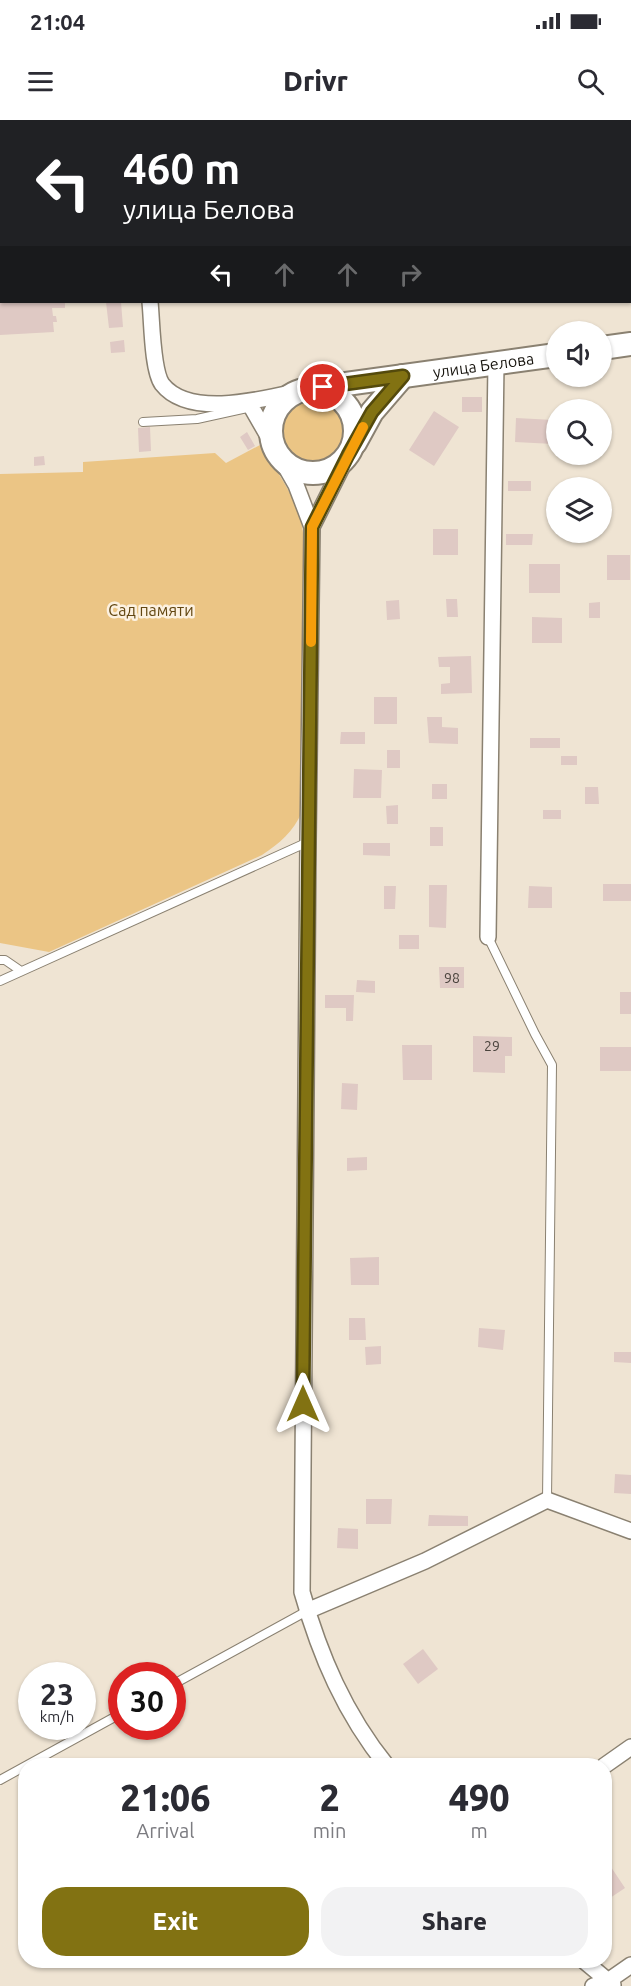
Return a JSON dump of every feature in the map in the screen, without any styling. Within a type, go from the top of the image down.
[{"type":"main road","points":[[612,347],[631,344]]},
{"type":"main road","name":"улица Белова","points":[[304,390],[546,356]]},
{"type":"main road","points":[[348,455],[353,446],[355,426],[348,407],[341,399],[324,390],[304,390],[285,399],[274,416],[271,436],[279,455],[294,468],[314,473],[333,468],[348,455],[372,412],[403,376]]},
{"type":"street","points":[[150,303],[156,369],[162,384],[178,396],[200,403],[250,405],[304,390]]},
{"type":"street","points":[[488,937],[496,363]]},
{"type":"street","points":[[250,405],[296,485],[312,527],[302,1592],[329,1672],[348,1711],[381,1758]]},
{"type":"street","points":[[312,527],[348,455]]},
{"type":"street","points":[[307,1611],[425,1561],[547,1500],[631,1531]]},
{"type":"street","points":[[612,1760],[631,1747]]},
{"type":"street","points":[[593,1986],[611,1984],[631,1965]]},
{"type":"street","points":[[592,1968],[611,1984]]},
{"type":"lane","points":[[143,422],[197,419],[250,405]]},
{"type":"lane","points":[[0,981],[308,842]]},
{"type":"lane","points":[[488,937],[552,1065],[547,1500]]},
{"type":"lane","points":[[0,960],[5,960],[21,971]]},
{"type":"lane","points":[[186,1676],[307,1611]]},
{"type":"lane","points":[[39,1758],[108,1721]]},
{"type":"lane","points":[[0,1779],[18,1769]]},
{"type":"green space","points":[[313,398],[326,401],[337,408],[344,419],[347,432],[344,445],[337,456],[326,463],[313,466],[300,463],[289,456],[282,445],[279,432],[282,419],[289,408],[300,401]]},
{"type":"green space","name":"Сад памяти","points":[[260,445],[290,493],[301,520],[303,533],[302,812],[285,836],[262,855],[49,952],[0,943],[0,474],[83,472],[83,462],[215,453],[226,463]]},
{"type":"building","points":[[0,303],[65,303],[65,308],[52,308],[57,322],[53,322],[54,332],[0,335]]},
{"type":"building","points":[[106,303],[121,303],[123,327],[109,328]]},
{"type":"building","points":[[124,340],[125,352],[111,353],[110,342]]},
{"type":"building","points":[[462,397],[482,397],[482,412],[462,412]]},
{"type":"building","points":[[434,411],[459,427],[434,466],[409,450]]},
{"type":"building","points":[[516,418],[546,420],[546,444],[515,442]]},
{"type":"building","points":[[150,427],[151,451],[139,452],[138,428]]},
{"type":"building","points":[[247,432],[255,446],[248,450],[240,437]]},
{"type":"building","points":[[44,456],[45,465],[34,466],[34,457]]},
{"type":"building","points":[[508,481],[531,481],[531,491],[508,491]]},
{"type":"building","points":[[433,529],[458,529],[458,555],[433,555]]},
{"type":"building","points":[[506,534],[533,534],[532,545],[506,545]]},
{"type":"building","points":[[607,555],[630,555],[630,580],[607,580]]},
{"type":"building","points":[[529,564],[560,564],[560,593],[529,593]]},
{"type":"building","points":[[446,599],[457,599],[458,617],[447,617]]},
{"type":"building","points":[[399,600],[400,619],[387,620],[386,601]]},
{"type":"building","points":[[600,602],[600,618],[589,618],[589,603]]},
{"type":"building","points":[[532,617],[562,618],[562,643],[532,643]]},
{"type":"building","points":[[471,656],[472,693],[441,694],[441,684],[450,683],[450,667],[439,667],[438,657]]},
{"type":"building","points":[[374,697],[397,697],[397,724],[374,724]]},
{"type":"building","points":[[427,717],[442,717],[442,727],[458,728],[458,744],[429,743]]},
{"type":"building","points":[[341,732],[365,732],[365,744],[340,744]]},
{"type":"building","points":[[530,738],[560,738],[560,748],[530,748]]},
{"type":"building","points":[[387,750],[400,750],[400,768],[387,768]]},
{"type":"building","points":[[561,756],[577,756],[577,765],[561,765]]},
{"type":"building","points":[[354,769],[382,770],[381,798],[353,798]]},
{"type":"building","points":[[432,784],[447,784],[447,799],[432,799]]},
{"type":"building","points":[[585,787],[598,787],[599,804],[585,804]]},
{"type":"building","points":[[398,805],[398,824],[387,824],[386,806]]},
{"type":"building","points":[[543,810],[561,810],[561,819],[543,819]]},
{"type":"building","points":[[430,827],[443,827],[443,846],[430,846]]},
{"type":"building","points":[[363,843],[390,843],[390,856],[363,855]]},
{"type":"building","points":[[603,884],[631,884],[631,901],[603,901]]},
{"type":"building","points":[[429,885],[447,885],[446,928],[429,927]]},
{"type":"building","points":[[384,886],[396,886],[395,909],[384,909]]},
{"type":"building","points":[[529,886],[552,887],[552,908],[528,908]]},
{"type":"building","points":[[399,935],[419,935],[419,949],[399,949]]},
{"type":"building","points":[[439,967],[464,967],[464,988],[440,988]]},
{"type":"building","points":[[357,980],[375,981],[375,993],[356,992]]},
{"type":"building","points":[[620,992],[631,992],[631,1014],[620,1014]]},
{"type":"building","points":[[325,995],[354,995],[353,1021],[346,1021],[346,1008],[325,1008]]},
{"type":"building","points":[[473,1036],[512,1037],[512,1056],[505,1056],[505,1073],[473,1072]]},
{"type":"building","points":[[402,1045],[432,1045],[432,1080],[403,1080]]},
{"type":"building","points":[[600,1047],[631,1047],[631,1071],[600,1071]]},
{"type":"building","points":[[342,1083],[358,1084],[357,1110],[341,1109]]},
{"type":"building","points":[[367,1157],[367,1170],[347,1171],[347,1158]]},
{"type":"building","points":[[379,1257],[379,1285],[351,1285],[350,1258]]},
{"type":"building","points":[[349,1318],[365,1318],[366,1340],[349,1340]]},
{"type":"building","points":[[479,1328],[505,1330],[503,1350],[478,1347]]},
{"type":"building","points":[[381,1346],[381,1364],[366,1365],[365,1347]]},
{"type":"building","points":[[614,1352],[631,1352],[631,1363],[614,1362]]},
{"type":"building","points":[[615,1474],[631,1475],[631,1494],[614,1493]]},
{"type":"building","points":[[366,1499],[392,1499],[391,1524],[366,1524]]},
{"type":"building","points":[[429,1515],[468,1516],[468,1526],[428,1526]]},
{"type":"building","points":[[338,1528],[358,1529],[358,1549],[337,1548]]},
{"type":"building","points":[[423,1649],[438,1669],[418,1684],[403,1664]]},
{"type":"building","points":[[612,1868],[625,1888],[612,1897]]},
{"type":"slow traffic","points":[[311,642],[312,527],[363,427]]},
{"type":"route","points":[[303,1404],[312,527],[372,412],[403,376],[323,387]]}]
